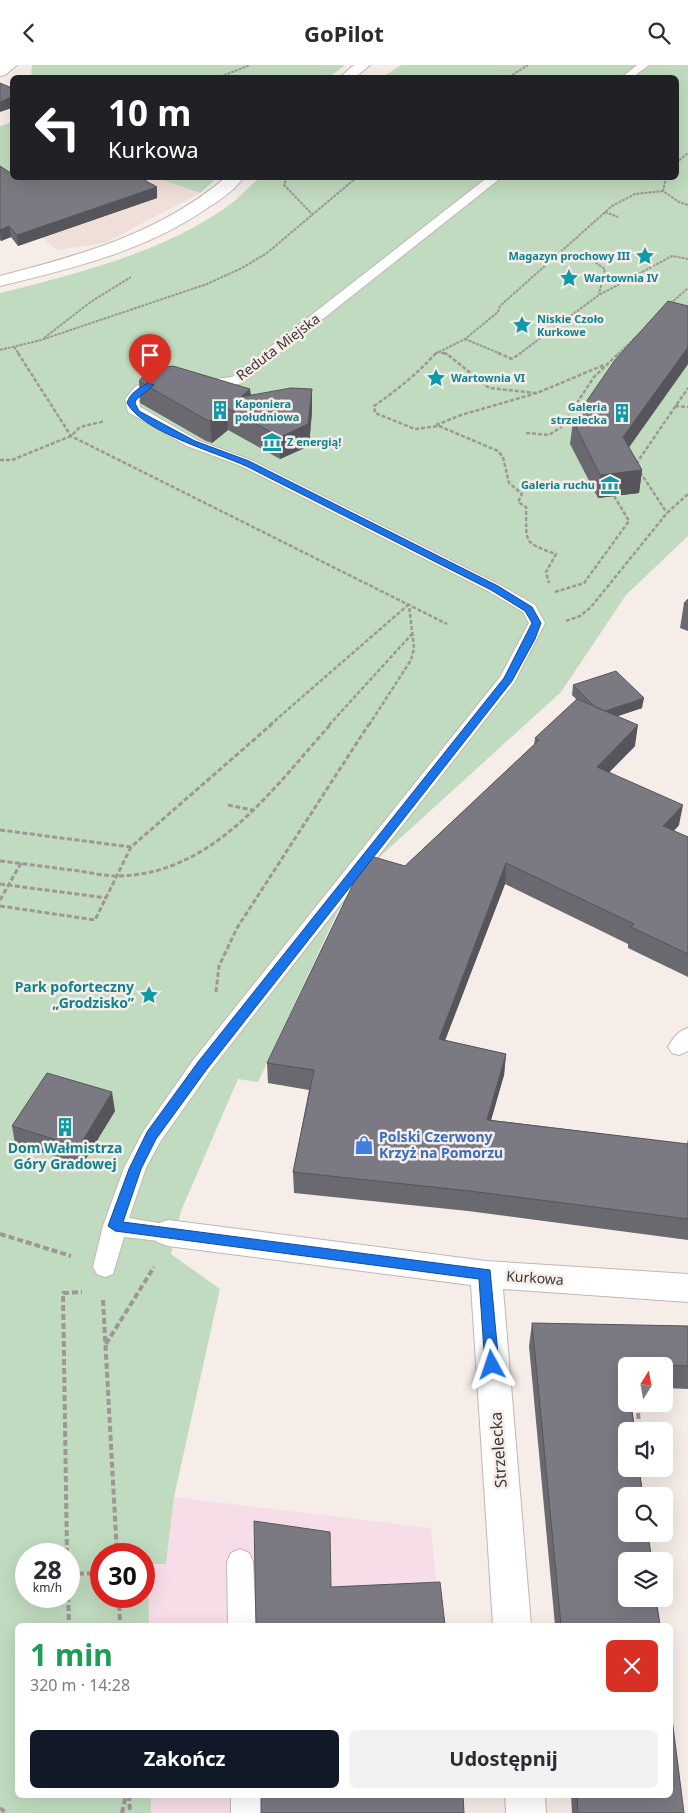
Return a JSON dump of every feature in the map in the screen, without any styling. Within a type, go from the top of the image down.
[{"type":"street","points":[[0,72],[10,65]]},
{"type":"street","points":[[350,75],[363,65]]},
{"type":"street","points":[[0,281],[84,258],[135,240],[177,221],[224,189],[233,180]]},
{"type":"street","name":"Kurkowa","points":[[177,1234],[486,1274],[688,1289]]},
{"type":"street","name":"Strzelecka","points":[[486,1274],[512,1623]]},
{"type":"street","points":[[525,1798],[526,1813]]},
{"type":"lane","points":[[630,75],[644,65]]},
{"type":"lane","name":"Reduta Miejska","points":[[105,1267],[115,1226],[135,1169],[152,1136],[220,1044],[508,679],[537,623],[529,609],[494,588],[246,463],[192,443],[133,409],[132,399],[141,389],[150,385],[184,382],[228,383],[237,380],[492,180]]},
{"type":"lane","name":"Kurkowa","points":[[115,1226],[177,1234]]},
{"type":"lane","points":[[240,1562],[242,1623]]},
{"type":"lane","points":[[246,1798],[246,1813]]},
{"type":"path","points":[[225,75],[250,65]]},
{"type":"path","points":[[512,75],[528,65]]},
{"type":"path","points":[[286,180],[284,185],[312,215]]},
{"type":"path","points":[[0,350],[41,340],[207,284],[267,253],[353,180]]},
{"type":"path","points":[[662,191],[665,180]]},
{"type":"path","points":[[606,364],[537,393],[461,415],[434,426],[415,429],[375,413],[374,406],[408,381],[414,373],[437,353],[465,339],[605,212],[626,197],[662,191],[679,203],[688,205]]},
{"type":"path","points":[[605,212],[618,217]]},
{"type":"path","points":[[561,253],[588,259],[599,263],[605,269],[599,295]]},
{"type":"path","points":[[465,339],[512,359],[531,347],[599,295],[672,256],[688,259]]},
{"type":"path","points":[[41,340],[92,301],[132,276]]},
{"type":"path","points":[[668,307],[688,288]]},
{"type":"path","points":[[526,433],[549,435],[561,427],[594,377],[647,326]]},
{"type":"path","points":[[14,347],[71,436],[447,624]]},
{"type":"path","points":[[437,353],[446,354],[489,388],[537,393]]},
{"type":"path","points":[[667,513],[636,465],[674,406],[688,388]]},
{"type":"path","points":[[674,406],[688,407]]},
{"type":"path","points":[[434,426],[498,451],[503,457],[509,483],[522,494],[518,502],[526,507],[527,540],[532,545],[556,554],[546,572],[550,586]]},
{"type":"path","points":[[0,460],[12,460],[71,436],[80,427]]},
{"type":"path","points":[[572,621],[592,607],[667,513],[688,494]]},
{"type":"path","points":[[584,583],[629,521],[614,496]]},
{"type":"path","points":[[220,1044],[215,982],[221,959],[238,928],[411,660],[414,649],[409,604]]},
{"type":"path","points":[[0,906],[96,920],[131,847],[409,604]]},
{"type":"path","points":[[0,861],[117,876],[148,872],[182,863],[220,841],[253,810],[412,634]]},
{"type":"path","points":[[228,805],[253,810]]},
{"type":"path","points":[[0,830],[131,847]]},
{"type":"path","points":[[0,900],[22,863]]},
{"type":"path","points":[[0,884],[107,898]]},
{"type":"path","points":[[0,1233],[105,1267],[102,1291],[116,1543]]},
{"type":"path","points":[[106,1345],[166,1246],[177,1234]]},
{"type":"path","points":[[67,1543],[64,1293],[102,1291]]},
{"type":"path","points":[[68,1608],[69,1623]]},
{"type":"path","points":[[119,1608],[120,1623]]},
{"type":"path","points":[[122,1813],[126,1798]]},
{"type":"path","points":[[128,1798],[130,1813]]},
{"type":"path","points":[[0,1808],[6,1813]]},
{"type":"shaded area","points":[[42,180],[163,180],[200,193],[105,243],[56,250],[20,217]]},
{"type":"shaded area","points":[[174,1497],[431,1528],[440,1623],[149,1623],[149,1608],[155,1608],[155,1564],[166,1564]]},
{"type":"shaded area","points":[[151,1798],[458,1798],[460,1813],[151,1813]]},
{"type":"green space","points":[[32,65],[344,66],[332,75],[31,75]]},
{"type":"green space","name":"Park poforteczny „Grodzisko”","points":[[401,65],[688,65],[688,536],[626,595],[561,692],[363,872],[338,911],[258,1082],[238,1079],[181,1211],[171,1254],[220,1289],[174,1497],[166,1564],[155,1564],[155,1543],[90,1543],[90,1608],[149,1608],[149,1623],[15,1623],[15,1798],[151,1798],[151,1813],[0,1813],[0,293],[59,278],[148,249],[203,222],[228,206],[257,180],[679,180],[679,75],[386,75]]},
{"type":"green space","points":[[10,123],[10,180],[31,180],[0,185],[0,126]]},
{"type":"green space","points":[[163,180],[215,180],[200,193]]},
{"type":"building","points":[[0,83],[10,87],[10,98],[0,102]]},
{"type":"building","points":[[0,166],[10,173],[10,180],[144,180],[157,187],[17,235],[9,226],[0,230]]},
{"type":"building","name":"Galeria strzelecka","points":[[668,301],[688,306],[688,347],[623,437],[642,470],[600,475],[573,421],[615,360]]},
{"type":"building","points":[[173,366],[250,389],[241,397],[291,388],[312,389],[308,424],[280,437],[227,408],[210,421],[139,381],[146,373],[157,368]]},
{"type":"building","points":[[616,671],[644,698],[605,711],[595,707],[573,685]]},
{"type":"building","points":[[577,699],[638,725],[597,767],[683,805],[663,826],[688,837],[688,954],[631,927],[634,924],[506,863],[439,1039],[506,1054],[487,1120],[688,1144],[688,1219],[470,1191],[293,1172],[314,1070],[267,1063],[367,855],[405,866],[539,740],[535,738]]},
{"type":"building","points":[[47,1073],[112,1092],[79,1147],[12,1126]]},
{"type":"building","points":[[532,1323],[688,1326],[688,1366],[673,1366],[673,1357],[618,1357],[618,1413],[632,1413],[634,1422],[618,1422],[618,1477],[640,1477],[642,1487],[618,1487],[618,1542],[649,1542],[651,1552],[618,1552],[618,1607],[657,1607],[660,1623],[561,1623]]},
{"type":"building","points":[[254,1521],[330,1532],[331,1587],[440,1582],[445,1623],[256,1623]]},
{"type":"building","points":[[673,1727],[684,1813],[578,1813],[577,1798],[673,1798]]},
{"type":"building","points":[[261,1798],[463,1798],[464,1813],[261,1813]]},
{"type":"place","name":"Magazyn prochowy III","points":[[645,256]]},
{"type":"place","name":"Wartownia IV","points":[[569,278]]},
{"type":"place","name":"Niskie Czoło Kurkowe","points":[[522,325]]},
{"type":"place","name":"Wartownia VI","points":[[436,378]]},
{"type":"place","name":"Kaponiera południowa","points":[[220,410]]},
{"type":"place","name":"Galeria strzelecka","points":[[622,413]]},
{"type":"place","name":"Z energią!","points":[[272,442]]},
{"type":"place","name":"Galeria ruchu","points":[[610,485]]},
{"type":"place","name":"Park poforteczny „Grodzisko”","points":[[149,995]]},
{"type":"place","name":"Dom Wałmistrza Góry Gradowej","points":[[65,1127]]},
{"type":"place","name":"Polski Czerwony Krzyż na Pomorzu","points":[[364,1145]]},
{"type":"route","points":[[150,385],[141,389],[132,399],[131,403],[136,412],[192,443],[246,463],[494,588],[529,609],[537,623],[508,679],[188,1084],[152,1136],[135,1169],[115,1226],[486,1274],[492,1365]]}]
